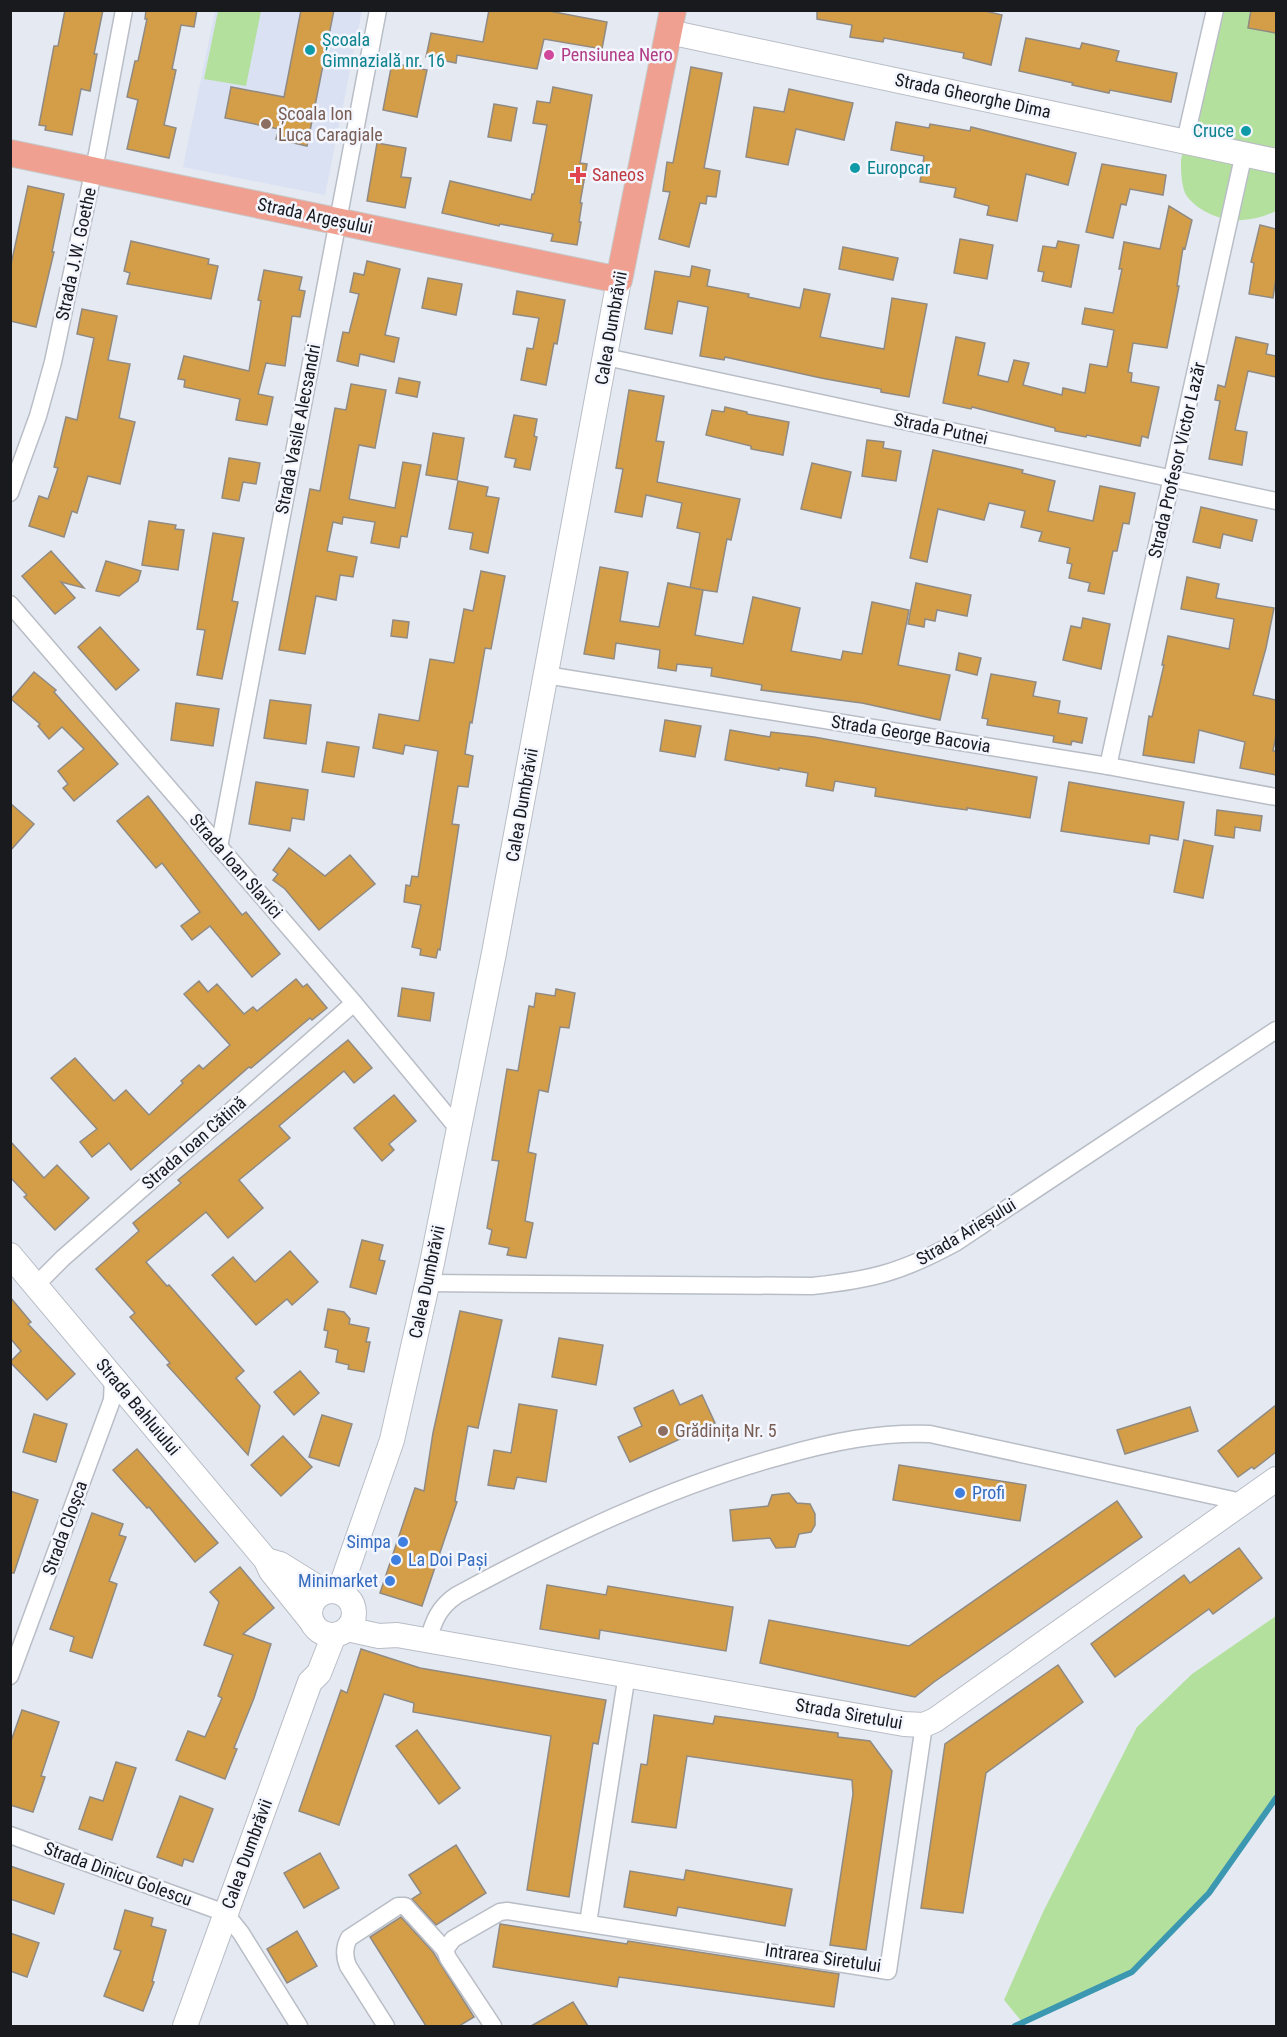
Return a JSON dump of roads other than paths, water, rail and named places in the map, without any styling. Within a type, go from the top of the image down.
[{"type":"main road","name":"Strada Gheorghe Dima","points":[[671,21],[1276,161]]},
{"type":"main road","name":"Calea Dumbrăvii","points":[[185,2026],[310,1682],[320,1673],[333,1626],[310,1615],[313,1601],[332,1592],[392,1440],[427,1283],[494,953],[619,280],[671,21]]},
{"type":"main road","name":"Strada Argeșului","points":[[10,153],[619,280]]},
{"type":"main road","name":"Strada Bahluiului","points":[[10,1255],[266,1560],[271,1571],[333,1626]]},
{"type":"main road","name":"Strada Siretului","points":[[333,1626],[379,1636],[397,1635],[627,1674],[904,1724],[924,1725],[1276,1479]]},
{"type":"main road","name":"Strada Bahluiului","points":[[266,1560],[280,1564],[332,1592]]},
{"type":"main road","points":[[332,1592],[350,1600],[333,1626]]},
{"type":"street","name":"Strada J.W. Goethe","points":[[10,493],[38,416],[53,362],[94,169],[124,10]]},
{"type":"street","name":"Strada Vasile Alecsandri","points":[[219,847],[378,10]]},
{"type":"street","points":[[1185,141],[1215,10]]},
{"type":"street","name":"Strada Profesor Victor Lazăr","points":[[1108,766],[1244,153]]},
{"type":"street","name":"Strada Putnei","points":[[606,357],[1276,501]]},
{"type":"street","name":"Strada Ioan Slavici","points":[[10,604],[354,1003],[459,1130]]},
{"type":"street","name":"Strada George Bacovia","points":[[546,675],[1108,766],[1276,797]]},
{"type":"street","name":"Strada Ioan Cătină","points":[[36,1285],[354,1003]]},
{"type":"street","name":"Strada Arieșului","points":[[427,1283],[812,1286],[853,1282],[889,1274],[921,1262],[955,1243],[1276,1030]]},
{"type":"street","name":"Strada Cloșca","points":[[10,1676],[112,1400],[114,1378]]},
{"type":"street","points":[[428,1640],[435,1617],[442,1606],[450,1600],[569,1536],[654,1498],[714,1476],[814,1447],[865,1437],[903,1433],[930,1434],[1242,1502]]},
{"type":"street","points":[[588,1923],[627,1674]]},
{"type":"street","name":"Intrarea Siretului","points":[[446,1950],[453,1939],[500,1912],[507,1911],[888,1971],[924,1725]]},
{"type":"street","name":"Strada Dinicu Golescu","points":[[10,1835],[225,1913]]},
{"type":"street","points":[[386,2026],[344,1956],[349,1938],[398,1906],[405,1906],[446,1950],[448,1958],[493,2026]]},
{"type":"street","points":[[225,1913],[241,1933],[299,2026]]},
{"type":"waterway","points":[[1015,2026],[1132,1972],[1209,1893],[1276,1798]]},
{"type":"place","name":"Școala Gimnazială nr. 16","points":[[310,50]]},
{"type":"place","name":"Pensiunea Nero","points":[[549,55]]},
{"type":"place","name":"Școala Ion Luca Caragiale","points":[[266,124]]},
{"type":"place","name":"Cruce","points":[[1246,131]]},
{"type":"place","name":"Europcar","points":[[855,168]]},
{"type":"place","name":"Saneos","points":[[578,175]]},
{"type":"place","name":"Grădinița Nr. 5","points":[[663,1431]]},
{"type":"place","name":"Profi","points":[[960,1493]]},
{"type":"place","name":"Simpa","points":[[403,1542]]},
{"type":"place","name":"La Doi Pași","points":[[396,1560]]},
{"type":"place","name":"Minimarket","points":[[390,1581]]}]
